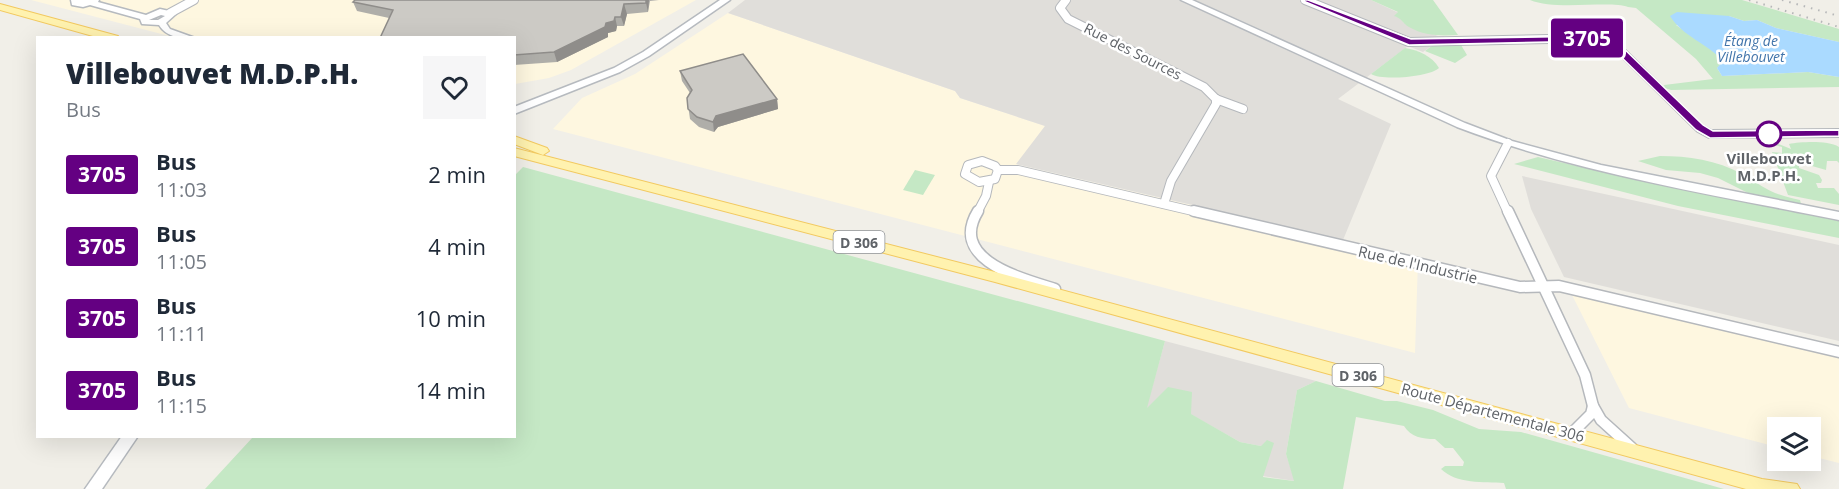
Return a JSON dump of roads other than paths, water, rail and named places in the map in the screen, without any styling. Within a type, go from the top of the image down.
[{"type":"main road","points":[[0,7],[107,36]]},
{"type":"main road","points":[[0,12],[86,36]]},
{"type":"main road","name":"D 306","points":[[516,140],[627,181]]},
{"type":"main road","name":"D 306","points":[[516,153],[1091,303]]},
{"type":"main road","name":"Route Départementale 306","points":[[1091,303],[1768,487]]},
{"type":"main road","name":"D 306","points":[[1768,487],[1791,489]]},
{"type":"street","points":[[75,0],[75,3],[79,4],[93,1],[146,18],[147,23],[194,0]]},
{"type":"street","points":[[103,0],[163,15],[187,0]]},
{"type":"street","points":[[516,110],[617,70],[646,54],[716,0]]},
{"type":"street","points":[[516,101],[609,69],[726,0]]},
{"type":"street","name":"Rue des Sources","points":[[1066,0],[1060,8],[1068,19],[1204,87],[1216,99]]},
{"type":"street","points":[[1185,0],[1450,120],[1508,143],[1601,168],[1839,216]]},
{"type":"street","points":[[1305,0],[1409,42],[1600,38],[1616,46],[1700,128],[1710,134],[1839,133]]},
{"type":"street","points":[[163,15],[167,31],[184,36]]},
{"type":"street","points":[[1164,204],[1171,181],[1216,104],[1216,99],[1243,109]]},
{"type":"street","points":[[1508,143],[1491,176],[1585,375],[1593,406],[1601,420],[1636,452]]},
{"type":"street","points":[[981,161],[995,165],[998,170],[995,179],[989,182],[969,178],[965,169],[968,165],[981,161]]},
{"type":"street","name":"Rue de l'Industrie","points":[[998,170],[1018,170],[1520,287],[1558,286],[1839,352]]},
{"type":"street","points":[[989,182],[988,193],[971,224],[971,242],[982,257],[1005,270],[1091,303]]},
{"type":"street","points":[[1572,433],[1591,414],[1593,406]]},
{"type":"street","points":[[93,489],[130,438]]},
{"type":"water","name":"Étang de Villebouvet","points":[[1677,12],[1729,16],[1744,21],[1757,20],[1776,28],[1839,42],[1839,77],[1808,72],[1722,76],[1717,68],[1723,61],[1675,23],[1670,16]]},
{"type":"railway","points":[[1749,0],[1839,27]]},
{"type":"railway","points":[[1782,0],[1839,16]]},
{"type":"place","name":"Villebouvet M.D.P.H.","points":[[1769,134]]}]
